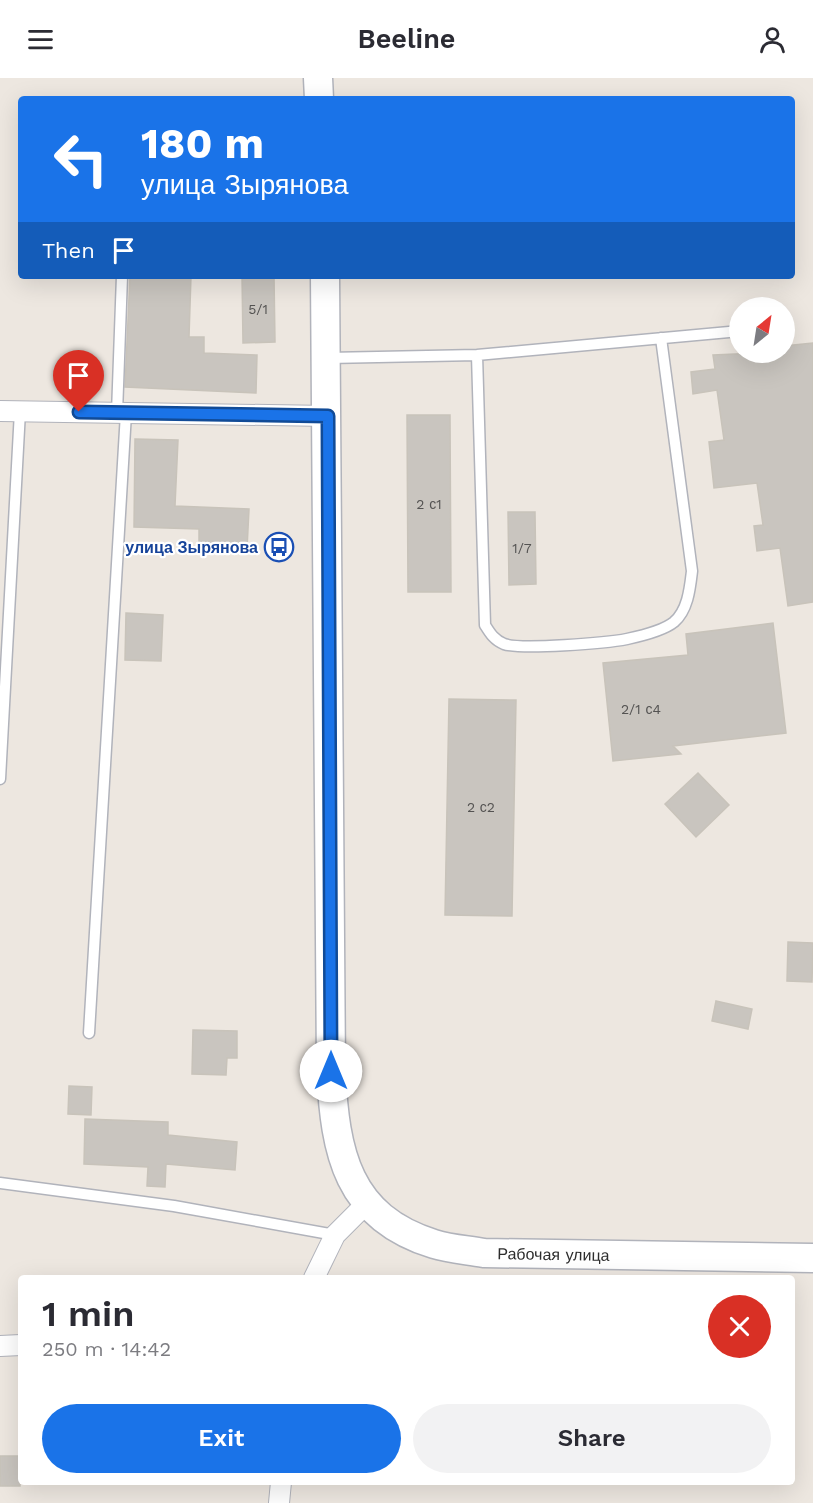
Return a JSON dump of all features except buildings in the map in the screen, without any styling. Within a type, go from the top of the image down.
[{"type":"main road","points":[[318,78],[319,96]]},
{"type":"main road","name":"Рабочая улица","points":[[325,279],[328,358],[331,1071],[333,1114],[339,1152],[355,1189],[366,1204],[396,1229],[435,1245],[484,1253],[813,1258]]},
{"type":"street","points":[[0,411],[328,416]]},
{"type":"street","points":[[315,1275],[335,1234],[366,1204]]},
{"type":"street","points":[[0,1346],[18,1345]]},
{"type":"street","points":[[279,1503],[281,1485]]},
{"type":"lane","points":[[89,1033],[122,413],[122,279]]},
{"type":"lane","points":[[328,358],[477,355],[729,332]]},
{"type":"lane","points":[[477,355],[485,625],[492,637],[505,644],[527,646],[626,639],[674,622],[684,609],[692,571],[661,338]]},
{"type":"lane","points":[[0,779],[20,411]]},
{"type":"lane","points":[[0,1184],[174,1206],[335,1234]]},
{"type":"place","name":"улица Зырянова","points":[[279,547]]},
{"type":"route","points":[[79,412],[328,416],[331,1071]]}]
